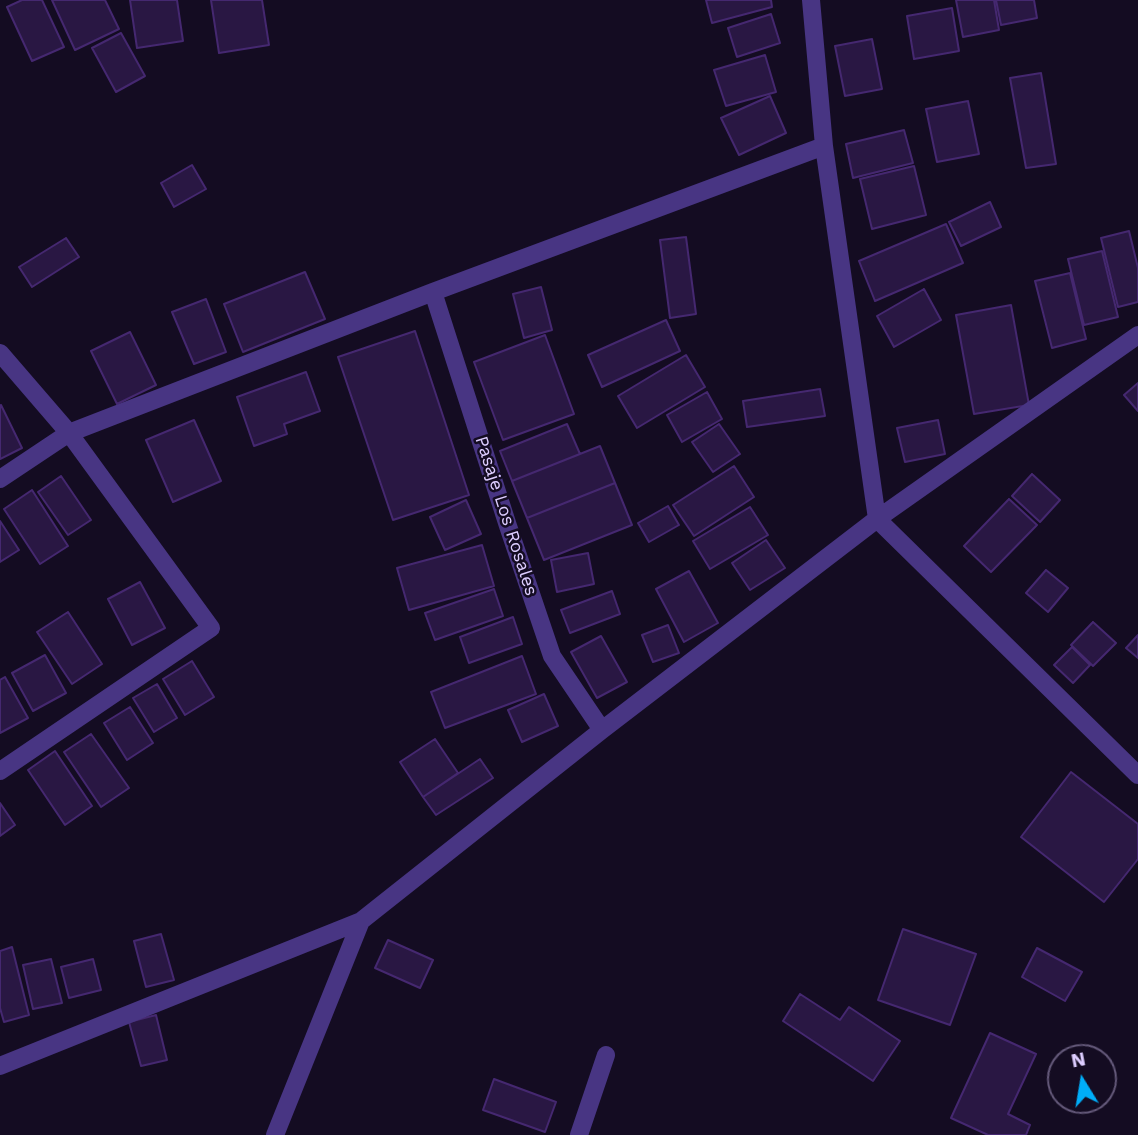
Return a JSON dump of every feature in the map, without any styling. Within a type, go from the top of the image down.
[{"type":"street","points":[[811,0],[824,146],[877,519],[1138,775]]},
{"type":"street","points":[[0,479],[69,432],[824,146]]},
{"type":"street","name":"Pasaje Los Rosales","points":[[433,292],[552,656],[602,730]]},
{"type":"street","points":[[0,1066],[361,921],[602,730],[877,519],[1138,335]]},
{"type":"street","points":[[0,353],[69,432],[211,628],[0,771]]},
{"type":"street","points":[[275,1135],[361,921]]},
{"type":"street","points":[[579,1135],[606,1055]]},
{"type":"building","points":[[22,0],[42,0],[64,47],[32,61],[7,7]]},
{"type":"building","points":[[52,0],[105,0],[119,29],[75,50]]},
{"type":"building","points":[[130,0],[177,0],[183,41],[137,48]]},
{"type":"building","points":[[211,0],[262,0],[269,45],[219,53]]},
{"type":"building","points":[[706,0],[771,0],[772,7],[712,23]]},
{"type":"building","points":[[956,0],[994,0],[999,30],[963,37]]},
{"type":"building","points":[[996,0],[1034,0],[1037,18],[1001,25]]},
{"type":"building","points":[[952,8],[959,51],[914,59],[907,16]]},
{"type":"building","points":[[771,14],[780,43],[737,57],[728,28]]},
{"type":"building","points":[[121,33],[145,76],[116,92],[92,48]]},
{"type":"building","points":[[872,39],[882,89],[845,96],[835,46]]},
{"type":"building","points":[[765,55],[776,92],[726,106],[714,70]]},
{"type":"building","points":[[1041,73],[1056,164],[1026,168],[1010,78]]},
{"type":"building","points":[[770,96],[786,133],[739,155],[721,118]]},
{"type":"building","points":[[968,101],[979,154],[937,162],[926,109]]},
{"type":"building","points":[[904,130],[913,163],[853,178],[846,144]]},
{"type":"building","points":[[192,165],[206,189],[174,207],[161,183]]},
{"type":"building","points":[[914,166],[926,215],[872,229],[860,179]]},
{"type":"building","points":[[990,202],[1001,227],[961,246],[949,222]]},
{"type":"building","points":[[946,224],[963,263],[875,301],[859,261]]},
{"type":"building","points":[[1129,231],[1138,268],[1138,302],[1118,307],[1101,238]]},
{"type":"building","points":[[686,237],[696,314],[670,318],[660,240]]},
{"type":"building","points":[[66,238],[79,257],[32,287],[19,267]]},
{"type":"building","points":[[1102,251],[1118,317],[1084,325],[1068,259]]},
{"type":"building","points":[[305,272],[325,319],[243,352],[224,304]]},
{"type":"building","points":[[1070,273],[1086,339],[1052,348],[1035,281]]},
{"type":"building","points":[[541,287],[552,330],[524,338],[513,294]]},
{"type":"building","points":[[924,289],[941,320],[894,347],[877,316]]},
{"type":"building","points":[[206,299],[226,352],[194,364],[172,312]]},
{"type":"building","points":[[1011,305],[1029,405],[974,414],[956,315]]},
{"type":"building","points":[[666,320],[680,351],[602,387],[588,355]]},
{"type":"building","points":[[415,331],[469,495],[393,520],[338,357]]},
{"type":"building","points":[[130,332],[156,385],[117,404],[91,351]]},
{"type":"building","points":[[545,335],[574,414],[503,440],[474,362]]},
{"type":"building","points":[[686,355],[705,387],[637,428],[618,396]]},
{"type":"building","points":[[306,372],[320,411],[284,424],[287,434],[254,446],[237,397]]},
{"type":"building","points":[[1138,383],[1138,411],[1124,395]]},
{"type":"building","points":[[820,389],[825,416],[747,427],[743,401]]},
{"type":"building","points":[[707,392],[722,419],[682,442],[667,415]]},
{"type":"building","points":[[0,406],[22,448],[0,459]]},
{"type":"building","points":[[194,420],[221,481],[173,502],[146,440]]},
{"type":"building","points":[[938,420],[945,454],[905,462],[897,428]]},
{"type":"building","points":[[567,424],[580,454],[512,481],[500,451]]},
{"type":"building","points":[[719,424],[740,454],[713,472],[692,442]]},
{"type":"building","points":[[600,446],[615,483],[527,518],[512,481]]},
{"type":"building","points":[[734,466],[754,497],[694,536],[673,505]]},
{"type":"building","points":[[1032,474],[1060,500],[1040,522],[1012,496]]},
{"type":"building","points":[[61,476],[91,520],[68,535],[38,492]]},
{"type":"building","points":[[615,483],[632,525],[544,560],[527,518]]},
{"type":"building","points":[[32,490],[68,546],[40,564],[4,509]]},
{"type":"building","points":[[1009,499],[1037,525],[991,572],[964,546]]},
{"type":"building","points":[[466,500],[481,534],[445,550],[430,517]]},
{"type":"building","points":[[668,506],[679,525],[649,542],[638,523]]},
{"type":"building","points":[[750,507],[768,535],[710,569],[693,541]]},
{"type":"building","points":[[0,521],[19,550],[0,562]]},
{"type":"building","points":[[766,540],[785,568],[750,590],[732,563]]},
{"type":"building","points":[[482,545],[494,586],[409,610],[397,568]]},
{"type":"building","points":[[588,553],[594,584],[557,592],[551,560]]},
{"type":"building","points":[[1046,570],[1068,588],[1048,612],[1026,593]]},
{"type":"building","points":[[689,571],[718,623],[684,642],[656,589]]},
{"type":"building","points":[[140,582],[165,628],[132,645],[108,599]]},
{"type":"building","points":[[494,589],[503,616],[435,640],[425,613]]},
{"type":"building","points":[[612,591],[620,614],[570,633],[561,610]]},
{"type":"building","points":[[68,612],[102,664],[72,684],[37,632]]},
{"type":"building","points":[[513,617],[522,644],[469,663],[460,637]]},
{"type":"building","points":[[1093,622],[1116,643],[1093,666],[1071,645]]},
{"type":"building","points":[[668,625],[679,653],[653,662],[642,635]]},
{"type":"building","points":[[1138,635],[1138,658],[1126,648]]},
{"type":"building","points":[[601,636],[627,682],[597,698],[571,652]]},
{"type":"building","points":[[1072,647],[1090,665],[1073,683],[1054,665]]},
{"type":"building","points":[[45,655],[66,693],[33,711],[12,673]]},
{"type":"building","points":[[522,656],[536,694],[445,728],[431,692]]},
{"type":"building","points":[[192,661],[214,697],[185,715],[163,679]]},
{"type":"building","points":[[5,677],[28,718],[0,733],[0,680]]},
{"type":"building","points":[[157,684],[177,718],[154,732],[133,698]]},
{"type":"building","points":[[544,694],[558,726],[522,742],[508,710]]},
{"type":"building","points":[[130,707],[153,743],[127,760],[104,723]]},
{"type":"building","points":[[91,734],[129,788],[101,807],[64,752]]},
{"type":"building","points":[[435,739],[458,773],[423,797],[400,762]]},
{"type":"building","points":[[55,751],[92,806],[65,825],[28,770]]},
{"type":"building","points":[[480,759],[493,778],[436,815],[423,797]]},
{"type":"building","points":[[1071,772],[1138,824],[1138,859],[1104,902],[1021,837]]},
{"type":"building","points":[[0,803],[15,825],[0,836]]},
{"type":"building","points":[[903,929],[976,954],[950,1025],[878,1000]]},
{"type":"building","points":[[161,934],[174,980],[146,987],[134,941]]},
{"type":"building","points":[[388,940],[433,960],[420,988],[375,968]]},
{"type":"building","points":[[12,947],[29,1015],[4,1022],[0,1008],[0,951]]},
{"type":"building","points":[[1037,948],[1082,972],[1065,1001],[1022,977]]},
{"type":"building","points":[[51,959],[62,1003],[33,1009],[23,965]]},
{"type":"building","points":[[93,959],[101,990],[69,998],[61,967]]},
{"type":"building","points":[[800,994],[840,1020],[849,1007],[900,1041],[873,1081],[783,1021]]},
{"type":"building","points":[[156,1015],[167,1060],[141,1066],[129,1022]]},
{"type":"building","points":[[990,1033],[1036,1054],[1008,1114],[1030,1125],[1026,1135],[988,1135],[951,1118]]},
{"type":"building","points":[[494,1079],[556,1102],[545,1132],[483,1110]]}]
